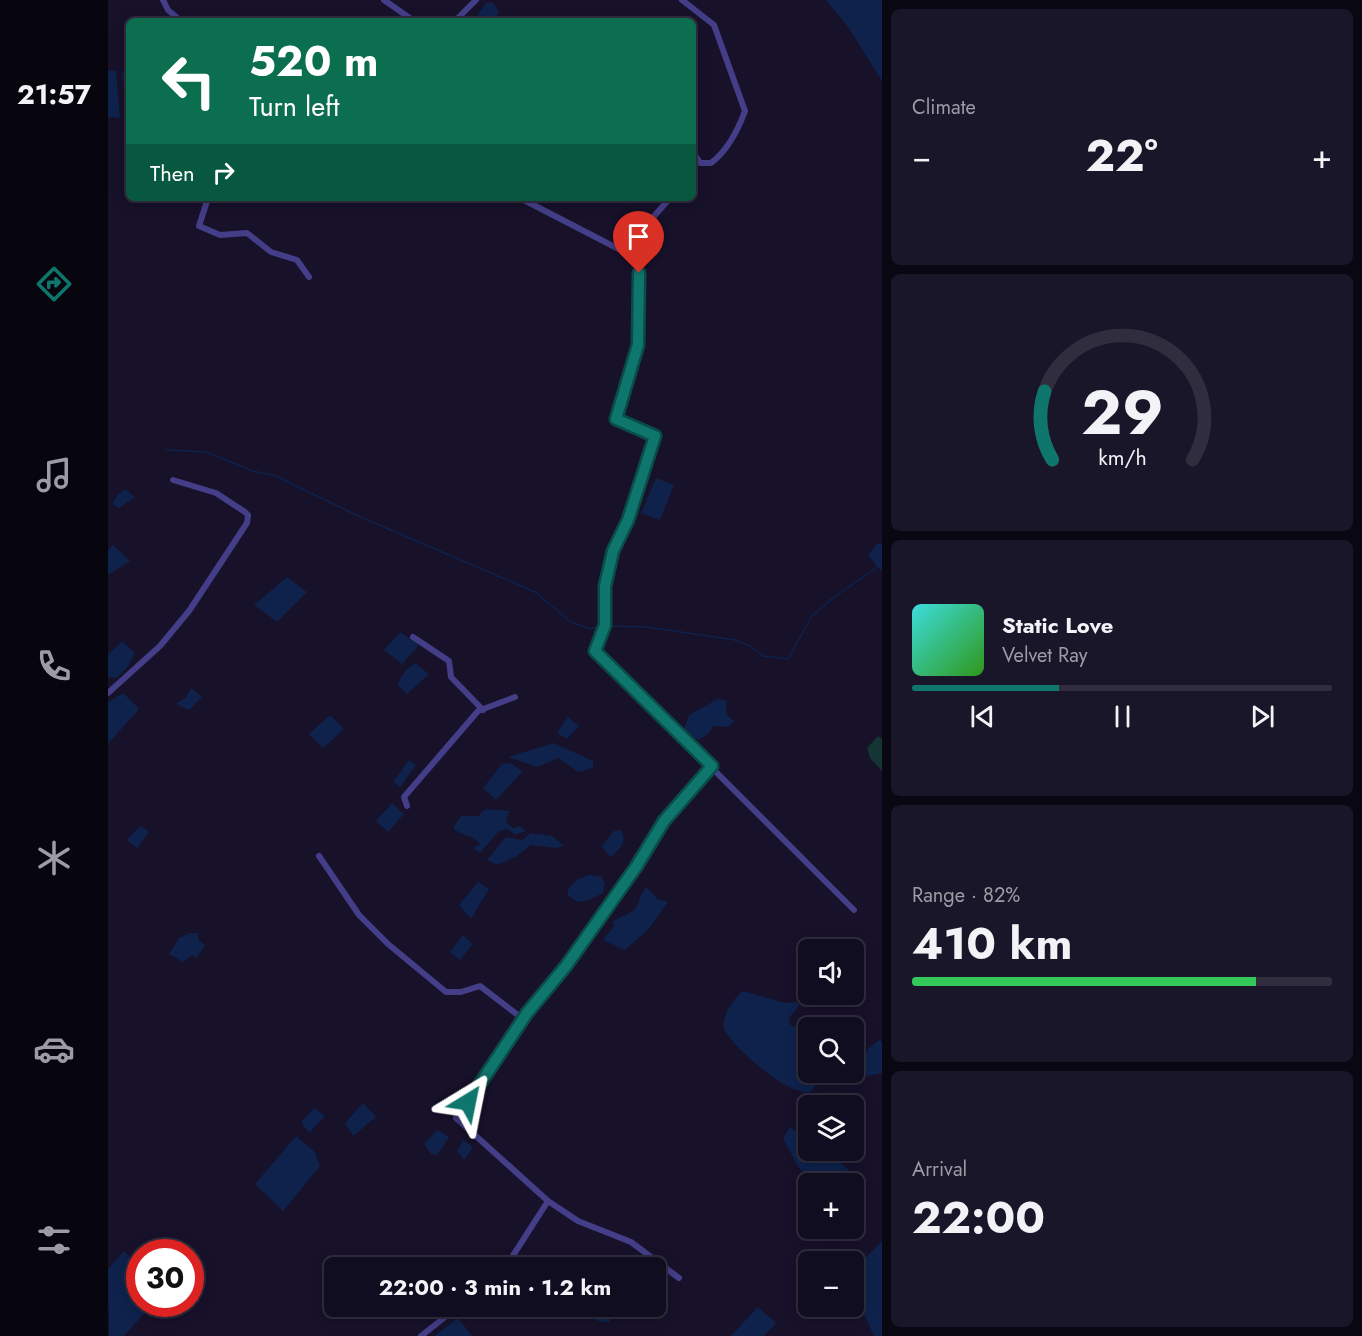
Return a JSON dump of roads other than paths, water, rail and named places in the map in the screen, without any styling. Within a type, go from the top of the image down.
[{"type":"street","points":[[163,0],[168,10],[177,18]]},
{"type":"street","points":[[384,0],[409,18]]},
{"type":"street","points":[[458,18],[476,0]]},
{"type":"street","points":[[682,0],[714,25],[745,111],[739,126],[719,157],[711,164],[700,163],[696,160]]},
{"type":"street","points":[[400,18],[402,14]]},
{"type":"street","points":[[207,201],[199,226],[220,235],[247,233],[271,252],[297,260],[309,277]]},
{"type":"street","points":[[526,201],[636,258],[639,273],[638,345],[616,419],[655,436],[628,520],[613,551],[605,586],[605,625],[595,651],[854,910]]},
{"type":"street","points":[[626,254],[634,239],[667,201]]},
{"type":"street","points":[[108,693],[159,646],[189,611],[247,523],[248,515],[245,512],[216,493],[173,480]]},
{"type":"street","points":[[413,637],[448,660],[451,677],[483,710]]},
{"type":"street","points":[[407,806],[404,797],[452,738],[483,710],[514,697]]},
{"type":"street","points":[[678,1278],[631,1242],[578,1221],[548,1201],[456,1118],[523,1019],[566,966],[636,867],[664,821],[712,766]]},
{"type":"street","points":[[319,856],[359,915],[388,944],[446,992],[461,992],[480,986],[523,1019]]},
{"type":"street","points":[[512,1257],[548,1201]]},
{"type":"street","points":[[421,1336],[445,1317]]},
{"type":"water","points":[[826,0],[882,0],[882,81],[848,27]]},
{"type":"water","points":[[492,2],[499,11],[496,18],[475,18],[486,3]]},
{"type":"water","points":[[108,70],[116,71],[120,118],[108,117]]},
{"type":"water","points":[[126,70],[125,97],[122,72]]},
{"type":"water","points":[[656,478],[674,485],[660,520],[641,513]]},
{"type":"water","points":[[125,489],[135,497],[119,508],[112,504],[118,494]]},
{"type":"water","points":[[882,543],[882,572],[868,555],[876,545]]},
{"type":"water","points":[[113,545],[130,561],[108,575],[108,550]]},
{"type":"water","points":[[287,577],[307,592],[277,622],[254,605]]},
{"type":"water","points":[[400,632],[419,645],[402,664],[384,650]]},
{"type":"water","points":[[122,641],[135,653],[129,665],[117,678],[108,677],[108,655]]},
{"type":"water","points":[[415,663],[429,674],[407,694],[397,685],[405,671]]},
{"type":"water","points":[[191,688],[202,697],[189,710],[176,704],[186,697]]},
{"type":"water","points":[[123,693],[139,709],[108,744],[108,702]]},
{"type":"water","points":[[718,699],[727,701],[727,712],[734,721],[728,727],[713,726],[708,734],[698,740],[684,730],[689,715]]},
{"type":"water","points":[[330,715],[344,729],[323,748],[309,734]]},
{"type":"water","points":[[568,717],[579,726],[567,739],[557,733]]},
{"type":"water","points":[[554,743],[593,761],[593,768],[578,772],[558,758],[538,767],[508,757]]},
{"type":"water","points":[[409,760],[416,765],[400,787],[393,782]]},
{"type":"water","points":[[510,763],[523,771],[496,800],[483,788],[502,764]]},
{"type":"water","points":[[392,803],[404,814],[388,832],[376,821]]},
{"type":"water","points":[[486,809],[510,811],[506,822],[513,828],[520,826],[526,831],[515,835],[508,829],[499,831],[480,853],[473,848],[480,844],[477,841],[453,828],[461,816],[478,816]]},
{"type":"water","points":[[141,826],[149,832],[137,848],[126,840]]},
{"type":"water","points":[[621,830],[623,842],[610,857],[602,846],[614,831]]},
{"type":"water","points":[[531,833],[552,836],[564,846],[555,848],[531,845],[517,856],[497,865],[487,860],[506,837],[522,840]]},
{"type":"water","points":[[588,875],[601,876],[605,884],[603,893],[589,900],[578,902],[568,896],[568,890],[576,880]]},
{"type":"water","points":[[478,882],[489,889],[471,919],[459,905]]},
{"type":"water","points":[[646,887],[658,899],[668,902],[648,930],[625,950],[603,940],[614,926],[613,922],[635,909]]},
{"type":"water","points":[[190,933],[198,933],[198,940],[205,945],[196,958],[192,955],[183,962],[169,954],[179,938]]},
{"type":"water","points":[[463,935],[473,944],[460,960],[450,952]]},
{"type":"water","points":[[743,991],[785,1003],[797,1002],[799,1006],[789,1018],[790,1024],[794,1027],[798,1026],[798,1083],[818,1083],[810,1092],[801,1092],[777,1080],[751,1060],[731,1039],[725,1031],[724,1021],[736,998]]},
{"type":"water","points":[[879,1040],[882,1042],[882,1073],[867,1076],[864,1073],[864,1055]]},
{"type":"water","points":[[363,1103],[376,1117],[353,1136],[345,1123]]},
{"type":"water","points":[[314,1108],[325,1116],[309,1133],[301,1122]]},
{"type":"water","points":[[790,1127],[798,1133],[798,1161],[840,1161],[850,1173],[805,1173],[798,1167],[783,1138]]},
{"type":"water","points":[[437,1130],[449,1137],[437,1155],[431,1154],[424,1144]]},
{"type":"water","points":[[296,1136],[315,1152],[320,1166],[283,1211],[255,1184]]},
{"type":"water","points":[[463,1140],[473,1147],[464,1160],[457,1151]]},
{"type":"water","points":[[882,1241],[882,1336],[874,1336],[864,1314],[864,1260]]},
{"type":"water","points":[[124,1251],[126,1253],[126,1317],[141,1317],[124,1336],[109,1336],[108,1269]]},
{"type":"water","points":[[758,1307],[776,1323],[764,1336],[731,1336]]},
{"type":"water","points":[[593,1317],[611,1317],[610,1322]]},
{"type":"water","points":[[458,1318],[472,1336],[434,1336]]},
{"type":"waterway","points":[[166,450],[206,452],[253,471],[276,476],[356,515],[535,592],[571,622],[590,629],[603,626]]},
{"type":"waterway","points":[[608,626],[647,627],[735,640],[750,646],[763,656],[788,659],[812,616],[834,597],[882,564]]}]
